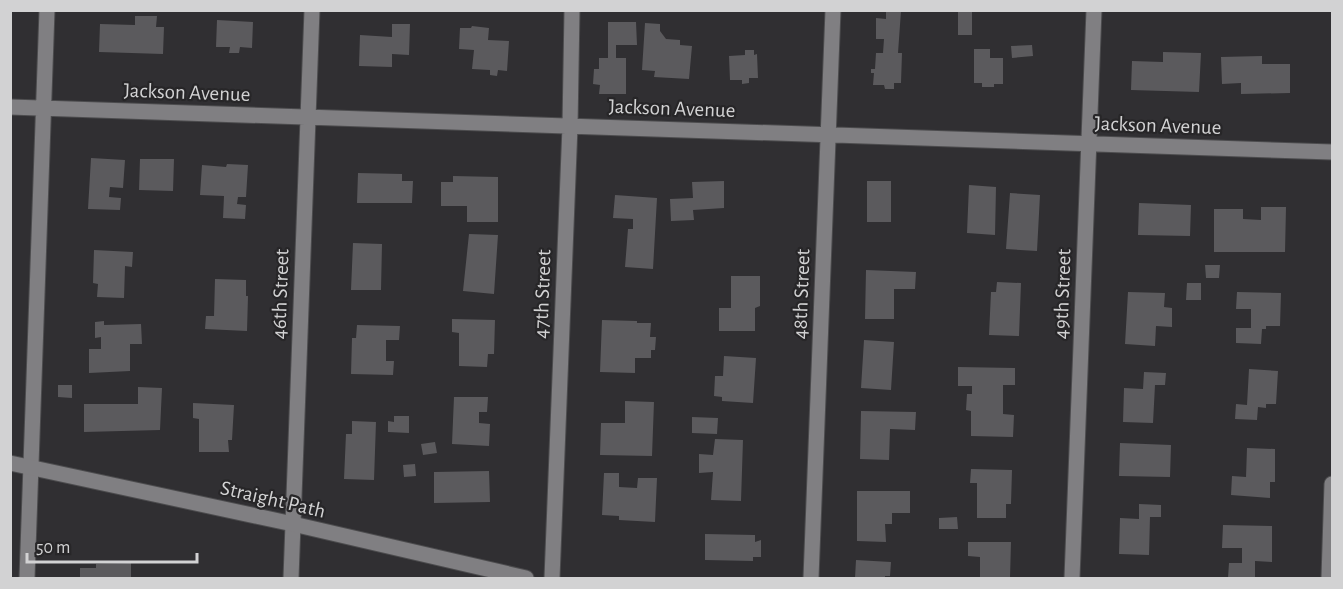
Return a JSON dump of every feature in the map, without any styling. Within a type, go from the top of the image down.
[{"type":"street","points":[[27,579],[47,10]]},
{"type":"street","name":"46th Street","points":[[291,579],[312,10]]},
{"type":"street","name":"47th Street","points":[[552,579],[570,126],[572,10]]},
{"type":"street","name":"48th Street","points":[[811,579],[833,10]]},
{"type":"street","name":"49th Street","points":[[1072,579],[1094,10]]},
{"type":"street","name":"Jackson Avenue","points":[[10,107],[1332,152]]},
{"type":"street","name":"Straight Path","points":[[10,463],[292,524],[525,579]]},
{"type":"street","points":[[1329,579],[1332,484]]},
{"type":"building","points":[[886,10],[901,11],[898,53],[902,53],[901,83],[894,83],[894,89],[885,89],[884,85],[873,85],[874,73],[871,73],[871,69],[875,69],[876,53],[883,53],[884,39],[876,39],[876,18],[886,19]]},
{"type":"building","points":[[958,10],[972,11],[972,35],[958,35]]},
{"type":"building","points":[[135,16],[157,16],[156,27],[164,27],[163,54],[99,52],[100,24],[135,25]]},
{"type":"building","points":[[217,20],[253,22],[252,48],[240,47],[239,53],[229,53],[230,47],[216,47]]},
{"type":"building","points":[[608,22],[636,22],[637,45],[616,45],[616,58],[626,58],[626,94],[599,94],[600,85],[593,84],[594,69],[599,69],[599,58],[608,58]]},
{"type":"building","points":[[645,23],[660,24],[660,31],[666,39],[680,40],[680,45],[692,46],[689,79],[654,77],[655,71],[642,70]]},
{"type":"building","points":[[392,24],[410,24],[409,55],[392,54],[392,67],[359,66],[360,35],[392,37]]},
{"type":"building","points":[[472,26],[489,28],[488,40],[509,41],[507,71],[498,70],[497,76],[490,75],[490,70],[472,69],[474,50],[459,49],[460,28],[471,28]]},
{"type":"building","points":[[1032,45],[1033,56],[1012,58],[1011,46]]},
{"type":"building","points":[[974,49],[990,49],[990,58],[1003,58],[1003,84],[982,87],[982,83],[974,83]]},
{"type":"building","points":[[745,50],[754,50],[754,55],[757,54],[758,78],[749,78],[749,83],[742,84],[742,80],[730,80],[729,56],[745,55]]},
{"type":"building","points":[[1163,52],[1201,53],[1199,92],[1131,90],[1132,61],[1163,62]]},
{"type":"building","points":[[1262,56],[1262,64],[1290,64],[1290,93],[1241,94],[1241,83],[1222,84],[1221,57]]},
{"type":"building","points":[[91,158],[125,160],[123,188],[110,187],[109,197],[121,198],[120,210],[88,209]]},
{"type":"building","points":[[140,159],[174,159],[173,191],[139,190]]},
{"type":"building","points":[[227,164],[248,165],[246,197],[238,197],[237,204],[246,205],[245,219],[223,218],[224,196],[200,195],[202,165],[226,167]]},
{"type":"building","points":[[358,173],[402,174],[402,181],[413,181],[412,203],[357,203]]},
{"type":"building","points":[[453,176],[498,177],[498,222],[467,222],[467,206],[441,206],[441,182],[453,182]]},
{"type":"building","points":[[724,181],[724,208],[693,210],[694,220],[671,221],[670,199],[693,198],[692,182]]},
{"type":"building","points":[[867,181],[891,181],[891,222],[867,222]]},
{"type":"building","points":[[969,185],[996,187],[995,235],[967,233]]},
{"type":"building","points":[[1010,193],[1040,195],[1037,251],[1006,249]]},
{"type":"building","points":[[615,195],[657,198],[653,269],[625,267],[628,229],[633,229],[633,219],[613,218]]},
{"type":"building","points":[[1139,203],[1191,205],[1190,236],[1138,235]]},
{"type":"building","points":[[1261,207],[1286,207],[1285,252],[1214,252],[1214,209],[1243,209],[1243,219],[1261,220]]},
{"type":"building","points":[[469,234],[498,235],[494,294],[463,291]]},
{"type":"building","points":[[353,243],[382,244],[381,290],[351,290]]},
{"type":"building","points":[[94,250],[133,252],[132,267],[125,266],[124,298],[97,297],[98,284],[93,283]]},
{"type":"building","points":[[1205,265],[1220,265],[1219,278],[1206,278]]},
{"type":"building","points":[[866,270],[916,272],[915,289],[894,289],[894,319],[865,319]]},
{"type":"building","points":[[731,276],[760,276],[760,306],[755,308],[755,331],[719,331],[719,308],[731,308]]},
{"type":"building","points":[[215,279],[246,280],[247,331],[205,329],[206,316],[214,316]]},
{"type":"building","points":[[997,282],[1021,283],[1019,336],[989,335],[991,292],[996,292]]},
{"type":"building","points":[[1187,283],[1201,283],[1201,300],[1186,300]]},
{"type":"building","points":[[1128,292],[1165,293],[1164,307],[1172,308],[1172,327],[1156,326],[1155,346],[1125,344]]},
{"type":"building","points":[[1237,292],[1281,293],[1280,326],[1266,326],[1266,329],[1262,329],[1261,344],[1236,343],[1236,328],[1251,328],[1251,309],[1236,309]]},
{"type":"building","points":[[452,319],[495,320],[494,354],[488,354],[487,367],[459,366],[459,333],[452,332]]},
{"type":"building","points":[[602,320],[651,323],[650,337],[656,337],[655,350],[651,350],[651,358],[635,358],[635,373],[600,372]]},
{"type":"building","points":[[104,321],[104,325],[141,324],[142,344],[130,344],[130,371],[89,373],[89,349],[101,349],[101,337],[95,338],[95,322]]},
{"type":"building","points":[[357,325],[400,326],[399,340],[386,340],[386,361],[394,361],[393,375],[351,374],[352,338],[356,338]]},
{"type":"building","points":[[864,340],[894,342],[891,390],[861,388]]},
{"type":"building","points":[[724,356],[756,358],[753,403],[722,401],[722,397],[714,396],[715,376],[723,376]]},
{"type":"building","points":[[958,367],[1015,368],[1015,385],[1003,385],[1003,414],[1014,415],[1013,437],[971,436],[971,411],[966,410],[967,394],[972,394],[972,386],[958,386]]},
{"type":"building","points":[[1249,369],[1278,371],[1276,404],[1266,404],[1266,408],[1258,407],[1257,420],[1235,419],[1236,404],[1247,405]]},
{"type":"building","points":[[1144,372],[1166,373],[1165,385],[1155,385],[1153,423],[1123,422],[1124,388],[1143,389]]},
{"type":"building","points":[[58,385],[72,385],[72,398],[58,397]]},
{"type":"building","points":[[138,387],[162,388],[160,430],[84,432],[84,404],[138,404]]},
{"type":"building","points":[[454,397],[488,397],[487,412],[479,412],[479,423],[490,424],[489,446],[452,444]]},
{"type":"building","points":[[625,401],[654,402],[652,456],[600,455],[601,423],[625,423]]},
{"type":"building","points":[[193,403],[234,405],[232,440],[228,440],[229,452],[199,452],[199,419],[193,418]]},
{"type":"building","points":[[861,411],[916,412],[915,430],[890,429],[889,460],[860,459]]},
{"type":"building","points":[[394,416],[409,416],[409,433],[388,432],[388,421],[394,422]]},
{"type":"building","points":[[692,417],[718,418],[717,434],[692,433]]},
{"type":"building","points":[[352,421],[376,422],[374,480],[344,479],[346,434],[352,434]]},
{"type":"building","points":[[715,439],[743,440],[741,501],[711,500],[713,472],[699,473],[699,454],[713,455]]},
{"type":"building","points":[[435,442],[437,453],[423,455],[421,444]]},
{"type":"building","points":[[1120,443],[1171,445],[1170,477],[1119,476]]},
{"type":"building","points":[[1247,448],[1275,449],[1275,482],[1270,482],[1270,498],[1231,495],[1232,476],[1246,477]]},
{"type":"building","points":[[415,464],[416,476],[404,477],[403,465]]},
{"type":"building","points":[[971,469],[1012,470],[1011,504],[1006,504],[1006,518],[977,518],[977,483],[970,483]]},
{"type":"building","points":[[489,471],[490,502],[434,503],[434,472]]},
{"type":"building","points":[[604,473],[619,473],[619,487],[637,488],[638,478],[657,478],[655,522],[619,520],[619,516],[602,515]]},
{"type":"building","points":[[857,491],[910,491],[910,513],[892,513],[892,524],[885,524],[886,542],[857,541]]},
{"type":"building","points":[[1139,504],[1161,505],[1161,517],[1150,517],[1149,555],[1119,554],[1120,518],[1139,519]]},
{"type":"building","points":[[957,517],[958,529],[939,529],[939,518]]},
{"type":"building","points":[[1223,525],[1272,526],[1272,562],[1255,561],[1255,578],[1228,578],[1229,563],[1242,563],[1242,548],[1222,548]]},
{"type":"building","points":[[705,534],[755,535],[755,542],[761,540],[761,557],[753,557],[753,561],[705,560]]},
{"type":"building","points":[[968,542],[1011,542],[1010,578],[980,578],[980,557],[968,556]]},
{"type":"building","points":[[856,560],[891,562],[890,576],[855,578]]},
{"type":"building","points":[[131,563],[131,578],[80,578],[80,568],[96,568],[96,564]]}]
